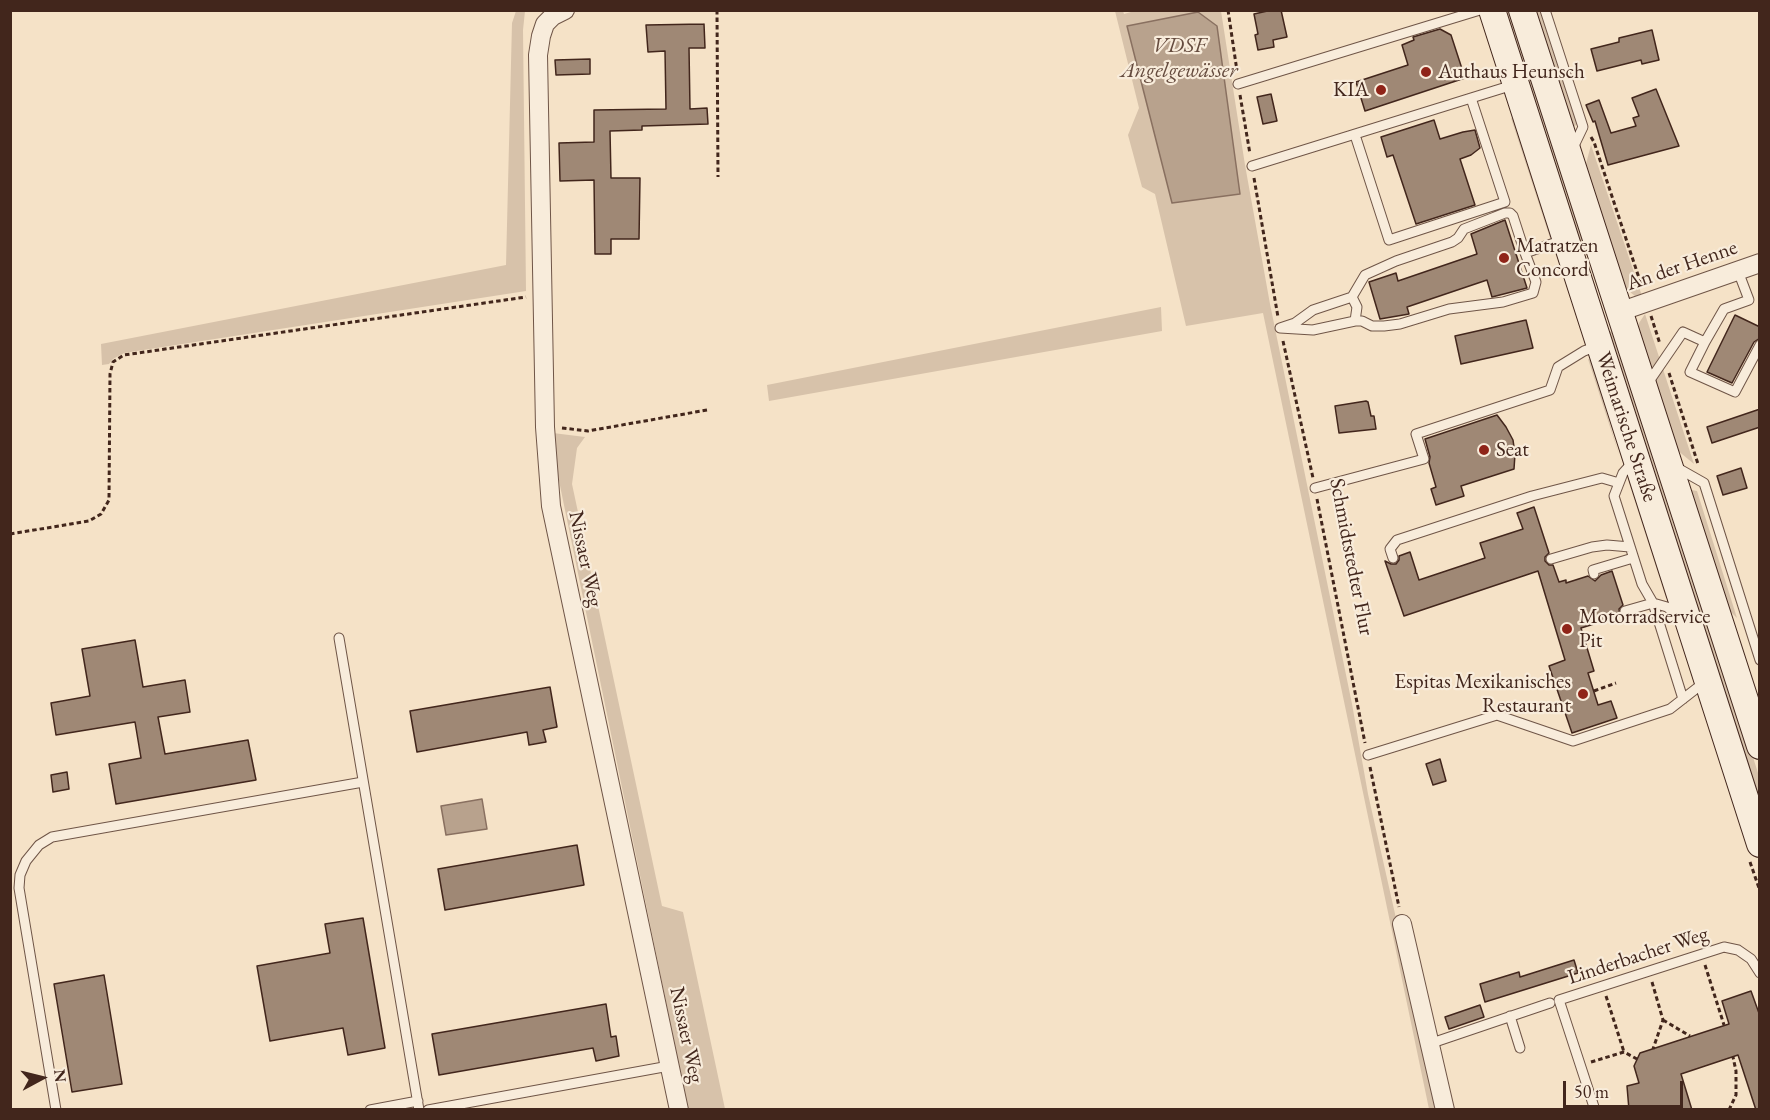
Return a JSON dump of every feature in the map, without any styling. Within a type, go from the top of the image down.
[{"type":"main road","name":"Weimarische Straße","points":[[1492,10],[1760,844]]},
{"type":"main road","name":"Weimarische Straße","points":[[1522,10],[1760,746]]},
{"type":"main road","points":[[1592,321],[1619,312]]},
{"type":"street","points":[[542,17],[553,16],[565,10]]},
{"type":"street","name":"Nissaer Weg","points":[[542,17],[538,55],[545,427],[551,506],[679,1110]]},
{"type":"street","name":"An der Henne","points":[[1619,312],[1760,263]]},
{"type":"street","points":[[1402,924],[1445,1110]]},
{"type":"lane","points":[[1238,84],[1480,10]]},
{"type":"lane","points":[[1545,10],[1583,127],[1569,158]]},
{"type":"lane","points":[[1252,166],[1515,85]]},
{"type":"lane","points":[[1355,135],[1389,240],[1505,202],[1471,98]]},
{"type":"lane","points":[[1505,213],[1513,216],[1536,282],[1533,293],[1503,302],[1449,309],[1400,324],[1372,326],[1362,321],[1355,321],[1313,330],[1280,328],[1295,323],[1313,310],[1352,297],[1365,275],[1396,261],[1452,242],[1464,229],[1505,213]]},
{"type":"lane","points":[[1525,253],[1565,239]]},
{"type":"lane","points":[[1738,271],[1749,300],[1760,306]]},
{"type":"lane","points":[[1352,297],[1357,307],[1355,321]]},
{"type":"lane","points":[[1749,300],[1724,309],[1690,372],[1735,392],[1760,345]]},
{"type":"lane","points":[[1644,388],[1683,332],[1705,342]]},
{"type":"lane","points":[[1315,488],[1424,459],[1416,434],[1550,390],[1558,367],[1584,351],[1600,345]]},
{"type":"lane","points":[[1636,458],[1623,473],[1614,496],[1642,584],[1653,603],[1683,699]]},
{"type":"lane","points":[[1669,463],[1704,483],[1760,660]]},
{"type":"lane","points":[[1393,558],[1390,549],[1397,540],[1532,496],[1602,478],[1619,483]]},
{"type":"lane","points":[[1551,559],[1592,547],[1607,545],[1630,547]]},
{"type":"lane","points":[[1594,574],[1593,570],[1633,558]]},
{"type":"lane","points":[[1625,611],[1653,603],[1667,607],[1688,622]]},
{"type":"lane","points":[[339,638],[419,1106],[370,1110]]},
{"type":"lane","points":[[1368,755],[1497,716],[1573,741],[1670,709],[1706,681]]},
{"type":"lane","points":[[56,1110],[15,876],[39,845],[52,837],[363,782]]},
{"type":"lane","name":"Linderbacher Weg","points":[[1595,1110],[1581,1065],[1555,1001],[1724,947],[1738,950],[1751,959],[1760,973]]},
{"type":"lane","points":[[1429,1044],[1555,1001]]},
{"type":"lane","points":[[1510,1016],[1520,1048]]},
{"type":"lane","points":[[428,1110],[669,1066]]},
{"type":"path","points":[[717,10],[718,177]]},
{"type":"path","name":"Schmidtstedter Flur","points":[[1228,10],[1238,84],[1280,328],[1315,488],[1402,924]]},
{"type":"path","points":[[10,534],[89,521],[101,514],[109,500],[110,374],[113,362],[124,355],[543,294]]},
{"type":"path","points":[[545,427],[588,430],[707,410]]},
{"type":"path","points":[[1594,691],[1616,683]]},
{"type":"path","points":[[1702,954],[1724,1025]]},
{"type":"path","points":[[1648,971],[1663,1020],[1653,1049]]},
{"type":"path","points":[[1603,986],[1624,1052],[1637,1059]]},
{"type":"path","points":[[1663,1020],[1690,1036]]},
{"type":"path","points":[[1581,1065],[1624,1052]]},
{"type":"path","points":[[1730,1110],[1736,1095],[1736,1071],[1733,1057]]},
{"type":"shaded area","points":[[1138,10],[1221,11],[1270,304],[1352,704],[1368,794],[1439,1109],[1429,1109],[1263,313],[1186,326],[1155,194],[1142,187],[1128,135],[1139,108],[1115,11],[1123,11],[1124,14]],"holes":[[[1198,12],[1217,26],[1240,194]]]},
{"type":"shaded area","points":[[516,11],[525,11],[523,30],[526,291],[124,353],[109,364],[102,365],[101,344],[506,265],[512,23]]},
{"type":"shaded area","points":[[1501,11],[1512,11],[1589,259],[1577,238]]},
{"type":"shaded area","points":[[1529,11],[1540,11],[1576,116],[1577,124],[1573,128]]},
{"type":"shaded area","points":[[1511,118],[1520,123],[1554,229],[1550,238]]},
{"type":"shaded area","points":[[1591,145],[1642,296],[1635,296],[1621,285],[1583,175]]},
{"type":"shaded area","points":[[1161,307],[1162,331],[769,401],[767,385]]},
{"type":"shaded area","points":[[1645,314],[1694,464],[1671,445],[1638,333],[1639,323]]},
{"type":"shaded area","points":[[1612,331],[1617,335],[1759,776],[1759,808],[1609,332]]},
{"type":"shaded area","points":[[1588,359],[1597,362],[1601,394],[1620,458]]},
{"type":"shaded area","points":[[553,433],[585,437],[577,448],[572,484],[662,906],[683,912],[725,1109],[688,1109],[557,471]]},
{"type":"shaded area","points":[[1634,475],[1676,604],[1666,598],[1628,480]]},
{"type":"shaded area","points":[[1686,489],[1697,491],[1737,618],[1728,609]]},
{"type":"water","name":"VDSF Angelgewässer","points":[[1198,12],[1217,26],[1240,194],[1172,203],[1127,26]]},
{"type":"water","points":[[482,799],[487,829],[446,835],[441,806]]},
{"type":"building","points":[[1281,10],[1287,37],[1273,40],[1274,47],[1258,50],[1254,14]]},
{"type":"building","points":[[704,24],[705,48],[689,48],[690,109],[707,108],[708,124],[642,126],[642,130],[610,131],[611,178],[640,178],[639,239],[611,239],[611,254],[595,254],[594,180],[560,181],[559,143],[594,142],[594,110],[666,109],[665,51],[648,52],[646,25]]},
{"type":"building","name":"Authaus Heunsch","points":[[1440,29],[1451,35],[1465,78],[1365,111],[1356,82],[1408,65],[1402,45],[1414,40],[1413,37]]},
{"type":"building","points":[[1652,30],[1659,60],[1642,64],[1641,60],[1597,71],[1591,49],[1619,42],[1619,38]]},
{"type":"building","points":[[590,59],[590,74],[556,75],[555,60]]},
{"type":"building","points":[[1656,89],[1679,146],[1608,165],[1595,121],[1593,122],[1586,105],[1599,100],[1611,133],[1636,126],[1633,118],[1639,116],[1632,98]]},
{"type":"building","points":[[1271,94],[1277,121],[1263,124],[1257,97]]},
{"type":"building","points":[[1434,120],[1440,139],[1475,130],[1480,148],[1460,159],[1475,205],[1416,224],[1393,155],[1387,157],[1381,137]]},
{"type":"building","points":[[1505,220],[1527,288],[1492,297],[1487,280],[1407,307],[1409,314],[1380,319],[1369,282],[1396,273],[1398,281],[1477,254],[1471,234]]},
{"type":"building","points":[[1735,315],[1760,327],[1760,338],[1754,342],[1732,383],[1707,372]]},
{"type":"building","points":[[1526,320],[1533,348],[1461,364],[1455,336]]},
{"type":"building","points":[[1366,401],[1371,416],[1374,416],[1376,429],[1339,433],[1335,406]]},
{"type":"building","points":[[1760,409],[1760,427],[1712,443],[1707,427]]},
{"type":"building","points":[[1497,415],[1513,440],[1514,469],[1461,486],[1464,496],[1436,505],[1431,489],[1436,487],[1425,439]]},
{"type":"building","points":[[1741,468],[1747,488],[1723,495],[1717,476]]},
{"type":"building","points":[[1534,507],[1549,553],[1545,561],[1553,565],[1559,582],[1566,580],[1566,583],[1588,576],[1595,581],[1601,575],[1612,571],[1623,605],[1619,609],[1620,616],[1581,628],[1594,671],[1588,673],[1598,705],[1611,701],[1617,718],[1572,733],[1549,666],[1565,660],[1538,571],[1404,616],[1385,561],[1396,564],[1399,556],[1410,552],[1419,580],[1485,558],[1480,543],[1523,529],[1517,513]]},
{"type":"building","points":[[135,640],[143,687],[185,680],[190,712],[158,717],[165,754],[248,740],[256,780],[116,804],[109,764],[141,758],[135,722],[56,735],[51,703],[90,696],[82,649]]},
{"type":"building","points":[[550,687],[557,727],[543,730],[546,742],[529,745],[527,732],[417,752],[410,711]]},
{"type":"building","points":[[1440,759],[1446,781],[1433,785],[1426,764]]},
{"type":"building","points":[[67,772],[69,789],[53,792],[51,775]]},
{"type":"building","points":[[577,845],[584,885],[445,910],[438,869]]},
{"type":"building","points":[[363,918],[385,1048],[348,1055],[343,1028],[270,1041],[257,966],[330,953],[325,924]]},
{"type":"building","points":[[1574,960],[1578,973],[1485,1002],[1480,984],[1519,972],[1520,977]]},
{"type":"building","points":[[104,975],[122,1084],[72,1092],[54,984]]},
{"type":"building","points":[[1751,991],[1760,1016],[1760,1110],[1756,1110],[1738,1055],[1681,1074],[1692,1110],[1629,1110],[1627,1086],[1639,1083],[1634,1066],[1640,1053],[1729,1024],[1722,1001]]},
{"type":"building","points":[[606,1004],[611,1037],[616,1036],[619,1056],[596,1061],[593,1048],[439,1075],[432,1034]]},
{"type":"building","points":[[1480,1005],[1484,1017],[1449,1029],[1445,1017]]},
{"type":"place","name":"Authaus Heunsch","points":[[1426,72]]},
{"type":"place","name":"KIA","points":[[1381,90]]},
{"type":"place","name":"Matratzen Concord","points":[[1504,258]]},
{"type":"place","name":"Seat","points":[[1484,450]]},
{"type":"place","name":"Motorradservice Pit","points":[[1567,629]]},
{"type":"place","name":"Espitas Mexikanisches Restaurant","points":[[1583,694]]}]
